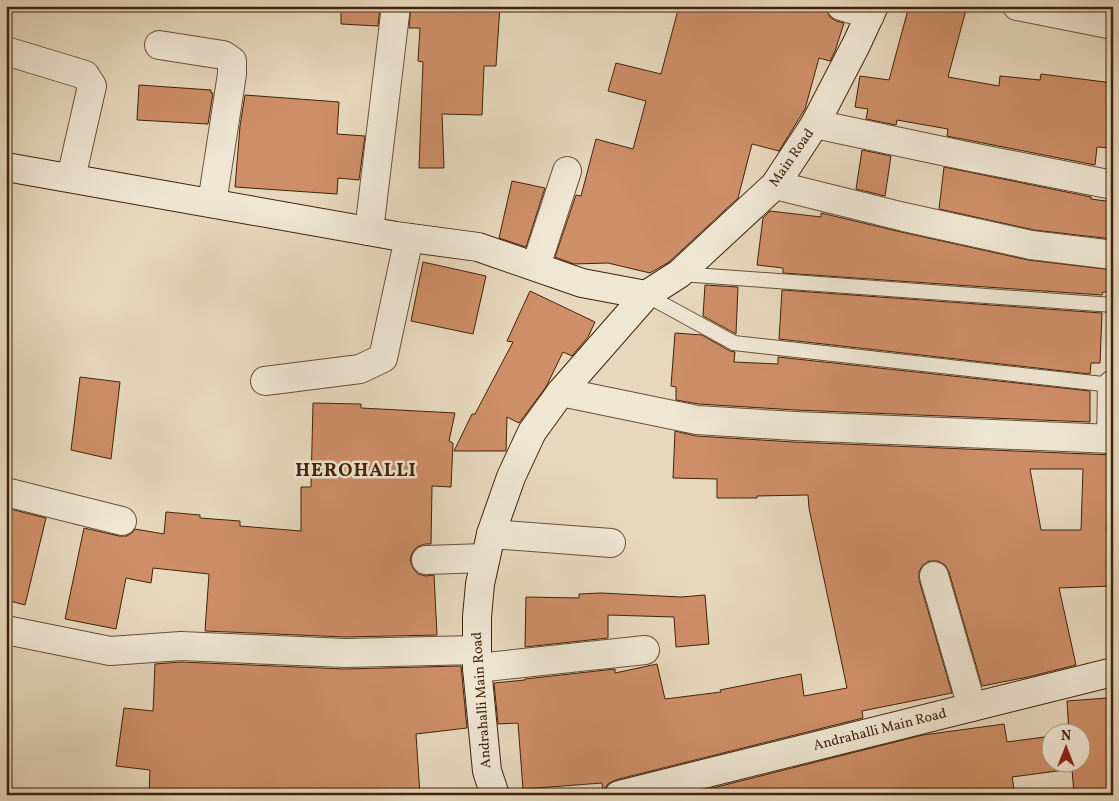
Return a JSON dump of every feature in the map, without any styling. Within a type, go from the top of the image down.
[{"type":"street","points":[[369,231],[396,6]]},
{"type":"street","points":[[841,6],[872,10]]},
{"type":"street","points":[[1017,6],[1113,25]]},
{"type":"street","name":"Main Road","points":[[646,295],[679,274],[775,185],[815,124],[872,10]]},
{"type":"street","points":[[159,45],[223,55],[232,61],[232,74],[212,203]]},
{"type":"street","points":[[6,52],[85,75],[92,86],[71,178]]},
{"type":"street","points":[[815,124],[1113,185]]},
{"type":"street","points":[[6,167],[409,238],[478,247],[582,283],[646,295]]},
{"type":"street","points":[[536,266],[567,171]]},
{"type":"street","points":[[775,185],[904,217],[1031,245],[1113,255]]},
{"type":"street","points":[[265,381],[360,369],[383,358],[409,238]]},
{"type":"street","name":"Andrahalli Main Road","points":[[494,795],[487,772],[477,659],[476,617],[480,584],[488,546],[511,478],[532,432],[562,392],[646,295]]},
{"type":"street","points":[[562,392],[697,420],[795,426],[1112,439],[1112,380]]},
{"type":"street","points":[[6,492],[122,521]]},
{"type":"street","points":[[426,560],[488,546],[611,543]]},
{"type":"street","points":[[934,576],[972,707]]},
{"type":"street","points":[[6,630],[110,651],[182,646],[477,659],[645,650]]},
{"type":"street","name":"Andrahalli Main Road","points":[[619,795],[1113,672]]},
{"type":"lane","points":[[679,274],[1113,305]]},
{"type":"lane","points":[[646,295],[734,343],[1112,380]]},
{"type":"building","points":[[341,6],[380,6],[378,26],[341,24]]},
{"type":"building","points":[[411,6],[500,6],[496,66],[484,66],[482,115],[442,114],[444,168],[419,168],[423,62],[418,61],[420,28],[409,28]]},
{"type":"building","points":[[679,6],[816,6],[826,9],[830,17],[844,23],[830,61],[819,58],[805,109],[779,151],[752,144],[738,198],[669,262],[650,273],[608,263],[574,264],[555,257],[576,195],[581,196],[596,139],[633,149],[646,101],[608,91],[616,63],[661,74]]},
{"type":"building","points":[[909,6],[967,6],[948,77],[999,86],[1000,76],[1040,80],[1041,74],[1113,83],[1113,148],[1097,147],[1095,165],[947,136],[948,129],[897,120],[896,125],[866,119],[868,109],[855,107],[860,76],[889,80]]},
{"type":"building","points":[[139,85],[211,90],[211,93],[213,93],[208,124],[137,120]]},
{"type":"building","points":[[245,95],[339,102],[337,134],[365,136],[359,180],[338,178],[337,194],[235,187],[240,126]]},
{"type":"building","points":[[862,150],[891,156],[885,196],[856,189]]},
{"type":"building","points":[[944,167],[1091,197],[1091,199],[1113,202],[1113,239],[1034,230],[939,209]]},
{"type":"building","points":[[512,181],[545,188],[526,247],[499,238]]},
{"type":"building","points":[[770,211],[821,217],[821,213],[1028,260],[1113,270],[1113,292],[1103,292],[1102,295],[783,273],[783,268],[757,265],[763,218]]},
{"type":"building","points":[[423,262],[486,276],[473,334],[411,321]]},
{"type":"building","points":[[705,285],[738,287],[736,334],[703,316]]},
{"type":"building","points":[[782,290],[1102,313],[1100,363],[1091,363],[1090,374],[779,339]]},
{"type":"building","points":[[530,291],[595,322],[588,337],[572,356],[563,352],[546,387],[519,423],[507,417],[506,451],[454,451],[472,414],[475,414],[513,342],[507,341]]},
{"type":"building","points":[[675,333],[702,335],[735,352],[734,362],[778,364],[778,357],[1090,391],[1090,422],[796,410],[699,404],[676,400],[676,387],[671,386]]},
{"type":"building","points":[[80,377],[120,382],[111,459],[71,450]]},
{"type":"building","points":[[313,403],[361,404],[361,408],[455,413],[449,441],[453,443],[451,487],[432,486],[431,544],[417,547],[412,553],[410,560],[418,574],[434,575],[437,635],[345,637],[205,631],[209,574],[153,568],[151,583],[126,578],[116,629],[65,619],[84,528],[119,536],[127,536],[135,529],[164,534],[166,512],[200,515],[200,518],[240,521],[240,526],[301,531],[301,487],[311,487]]},
{"type":"building","points":[[675,431],[696,436],[794,442],[1113,455],[1113,479],[1109,479],[1107,531],[1113,530],[1113,586],[1059,588],[1076,665],[982,686],[949,572],[945,565],[938,561],[929,561],[922,566],[919,572],[919,580],[952,693],[862,711],[863,718],[615,780],[608,784],[604,790],[604,795],[602,783],[523,789],[518,723],[498,724],[494,683],[615,669],[615,673],[657,664],[665,699],[721,692],[720,690],[801,674],[804,696],[847,688],[809,508],[808,495],[717,498],[717,479],[673,478]],"holes":[[[1030,469],[1083,469],[1081,530],[1041,530]]]},
{"type":"building","points":[[6,508],[46,518],[25,605],[6,600]]},
{"type":"building","points":[[601,593],[681,597],[705,595],[709,644],[676,647],[674,617],[608,615],[608,638],[525,647],[526,597],[579,598],[579,594]]},
{"type":"building","points":[[181,662],[344,669],[461,666],[467,728],[416,734],[420,795],[290,792],[290,795],[149,795],[150,770],[116,766],[124,708],[153,711],[155,664]]},
{"type":"building","points":[[1107,698],[1113,794],[1074,795],[1072,774],[1092,774],[1092,724],[1068,724],[1067,701]]},
{"type":"building","points":[[1004,724],[1007,742],[1042,737],[1042,773],[1012,777],[1015,795],[685,795],[923,735]]},
{"type":"district","name":"HEROHALLI","points":[[356,471]]}]
